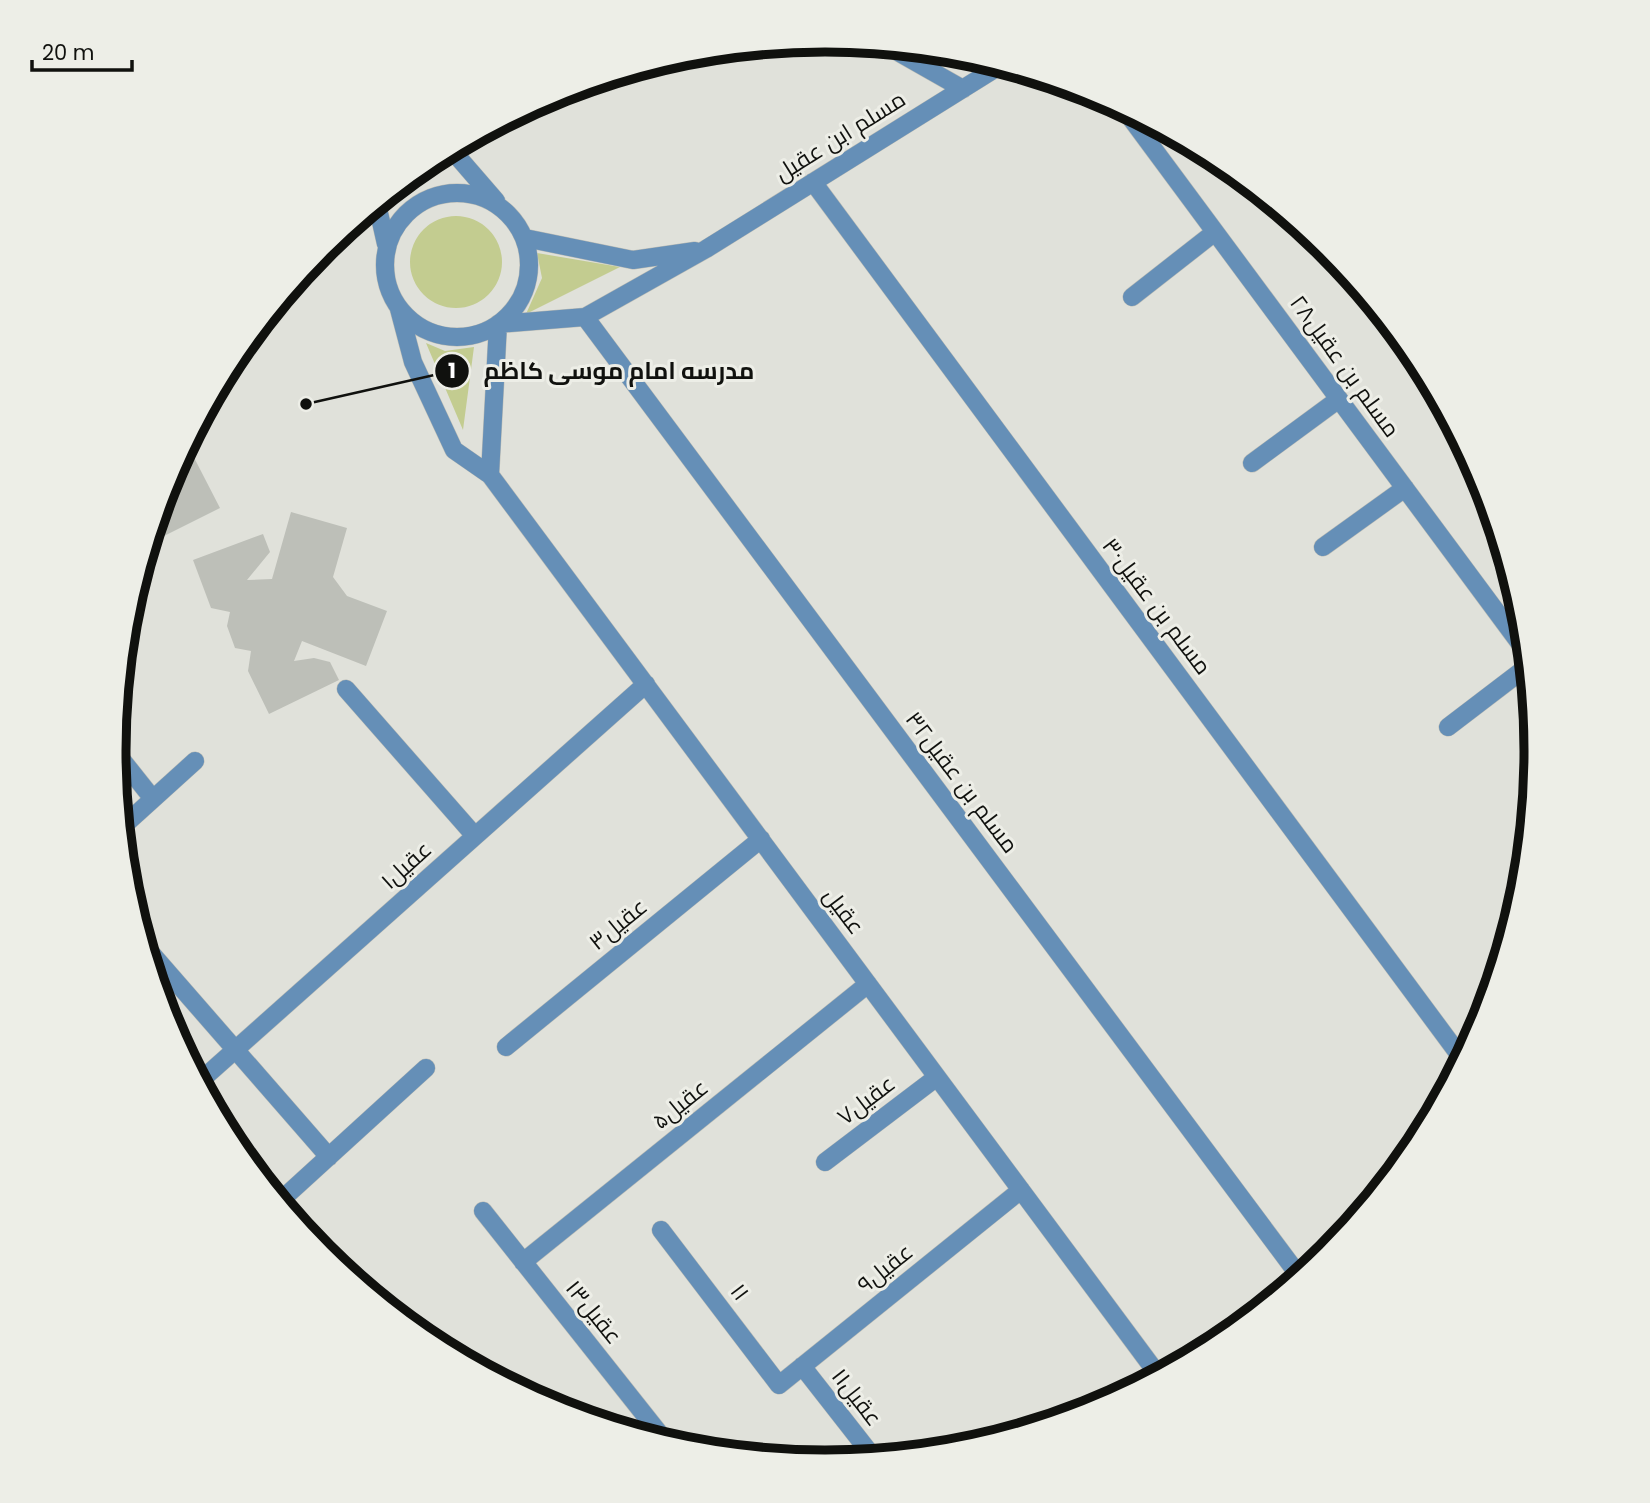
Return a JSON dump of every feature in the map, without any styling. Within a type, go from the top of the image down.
[{"type":"street","points":[[907,57],[963,89]]},
{"type":"street","name":"مسلم ابن عقیل","points":[[585,317],[706,249],[989,72]]},
{"type":"street","name":"مسلم بن عقیل۲۸","points":[[1137,127],[1514,636]]},
{"type":"street","points":[[458,157],[514,220],[525,237],[530,261],[527,286],[516,308],[498,324],[478,334],[456,338],[435,334],[415,324],[399,309],[388,289],[383,267],[387,244],[405,215],[413,206],[433,196],[468,194],[500,206]]},
{"type":"street","name":"مسلم بن عقیل۳۰","points":[[813,182],[1456,1051]]},
{"type":"street","points":[[379,213],[387,244]]},
{"type":"street","points":[[1132,297],[1215,232]]},
{"type":"street","points":[[525,237],[633,260],[706,249]]},
{"type":"street","name":"عقیل","points":[[399,309],[413,362],[454,450],[491,475],[1153,1368]]},
{"type":"street","points":[[498,324],[585,317]]},
{"type":"street","name":"مسلم بن عقیل۳۲","points":[[585,317],[1294,1269]]},
{"type":"street","points":[[491,475],[498,324]]},
{"type":"street","points":[[1252,463],[1339,399]]},
{"type":"street","points":[[1323,547],[1405,488]]},
{"type":"street","points":[[1448,727],[1519,673]]},
{"type":"street","name":"عقیل۱","points":[[206,1076],[646,684]]},
{"type":"street","points":[[346,689],[474,836]]},
{"type":"street","points":[[130,820],[195,761]]},
{"type":"street","points":[[126,766],[152,799]]},
{"type":"street","name":"عقیل۳","points":[[506,1047],[761,839]]},
{"type":"street","points":[[159,962],[329,1157]]},
{"type":"street","name":"عقیل۵","points":[[523,1262],[868,984]]},
{"type":"street","points":[[286,1196],[426,1068]]},
{"type":"street","name":"عقیل۷","points":[[825,1162],[937,1077]]},
{"type":"street","name":"عقیل۹","points":[[779,1385],[1021,1190]]},
{"type":"street","name":"عقیل۱۳","points":[[482,1211],[656,1430]]},
{"type":"street","name":"۱۱","points":[[661,1230],[779,1385]]},
{"type":"street","name":"عقیل۱۱","points":[[802,1366],[867,1449]]},
{"type":"green space","points":[[456,216],[482,224],[494,236],[502,262],[494,288],[482,300],[456,308],[430,300],[418,288],[410,262],[418,236],[430,224]]},
{"type":"green space","points":[[537,253],[620,267],[526,314],[542,278]]},
{"type":"green space","points":[[426,343],[445,351],[474,347],[463,430]]},
{"type":"building","points":[[192,454],[220,508],[160,538]]},
{"type":"building","points":[[291,512],[347,528],[333,577],[347,596],[387,611],[366,666],[302,641],[294,661],[314,658],[330,662],[339,680],[269,714],[248,671],[251,651],[235,648],[227,626],[230,612],[211,608],[193,560],[263,534],[270,552],[247,580],[272,579]]},
{"type":"place","name":"مدرسه امام موسی کاظم","points":[[306,404]]}]
